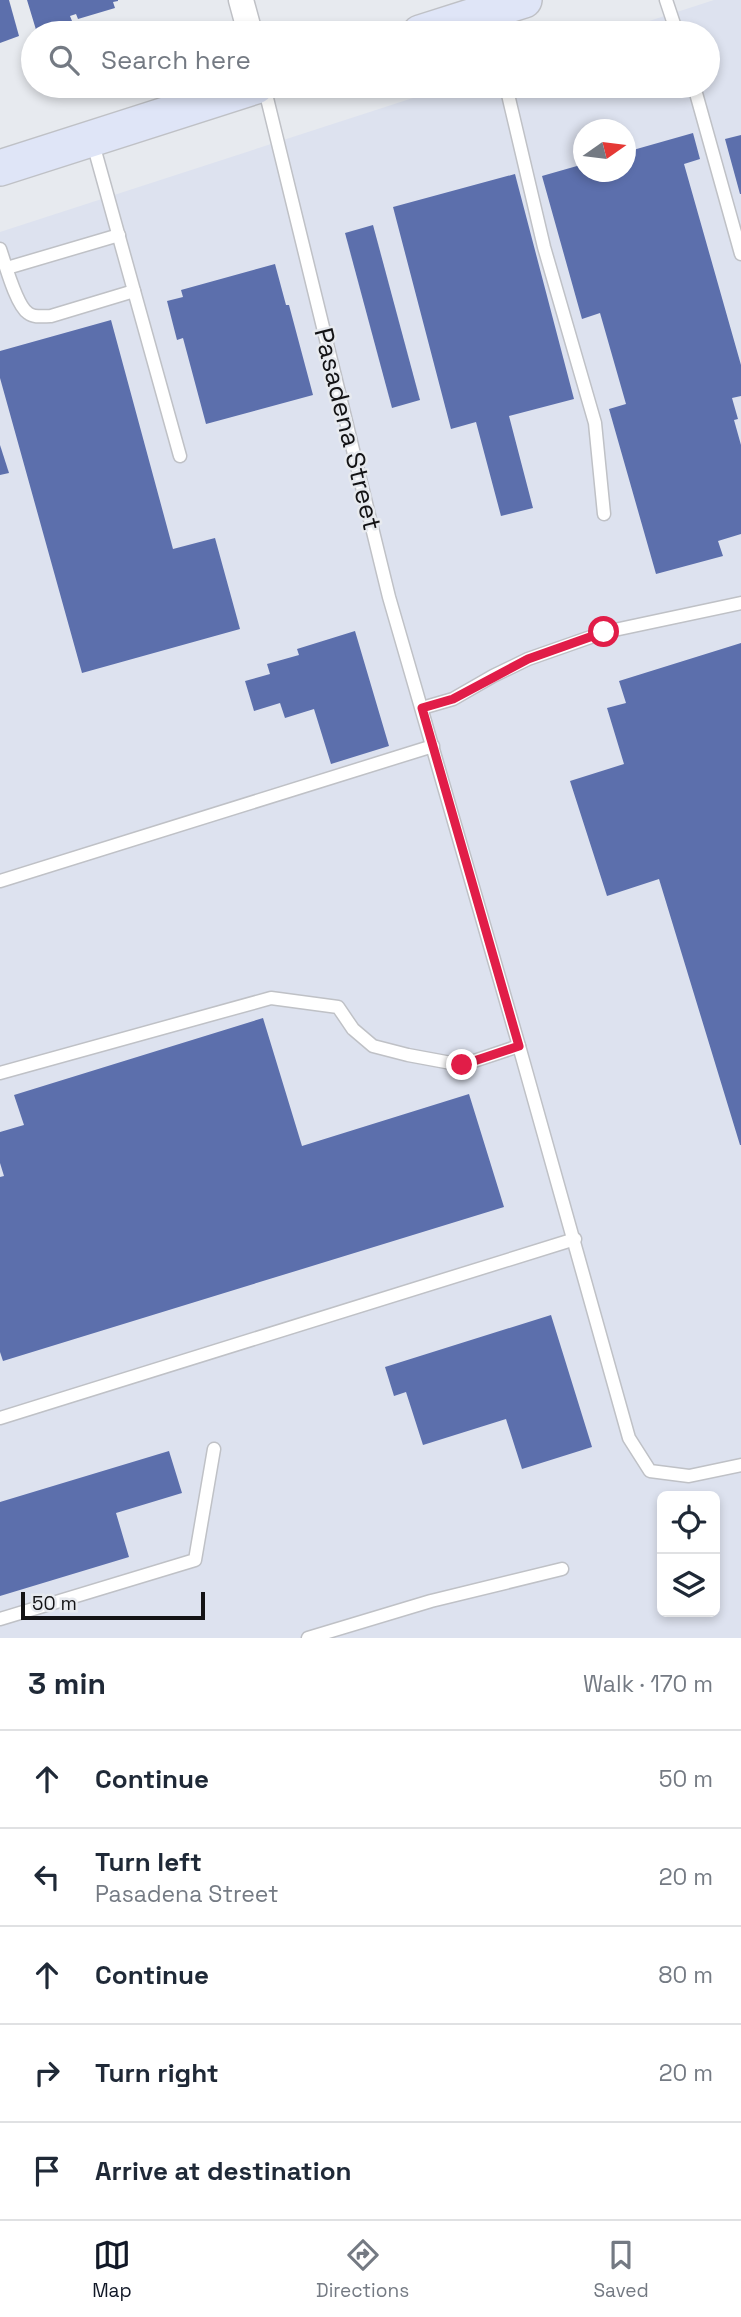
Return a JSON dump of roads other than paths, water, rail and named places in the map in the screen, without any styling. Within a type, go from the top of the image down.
[{"type":"main road","points":[[491,21],[524,0]]},
{"type":"main road","points":[[0,169],[220,98]]},
{"type":"street","points":[[241,0],[247,21]]},
{"type":"lane","points":[[666,0],[673,21]]},
{"type":"lane","name":"Pasadena Street","points":[[267,98],[388,597],[575,1239],[629,1438],[650,1471],[689,1476],[741,1465]]},
{"type":"lane","points":[[509,98],[544,247],[595,423],[604,514]]},
{"type":"lane","points":[[697,98],[741,254]]},
{"type":"lane","points":[[92,140],[180,456]]},
{"type":"lane","points":[[7,268],[119,235]]},
{"type":"lane","points":[[0,249],[19,302],[27,313],[39,317],[51,316],[134,291]]},
{"type":"lane","points":[[422,708],[453,699],[528,659],[604,632],[741,603]]},
{"type":"lane","points":[[0,881],[433,746]]},
{"type":"lane","points":[[0,1073],[271,998],[338,1007],[353,1029],[373,1046],[408,1055],[462,1065],[519,1046]]},
{"type":"lane","points":[[0,1418],[575,1239]]},
{"type":"lane","points":[[0,1619],[195,1560],[214,1449]]},
{"type":"lane","points":[[309,1638],[431,1601],[562,1569]]}]
